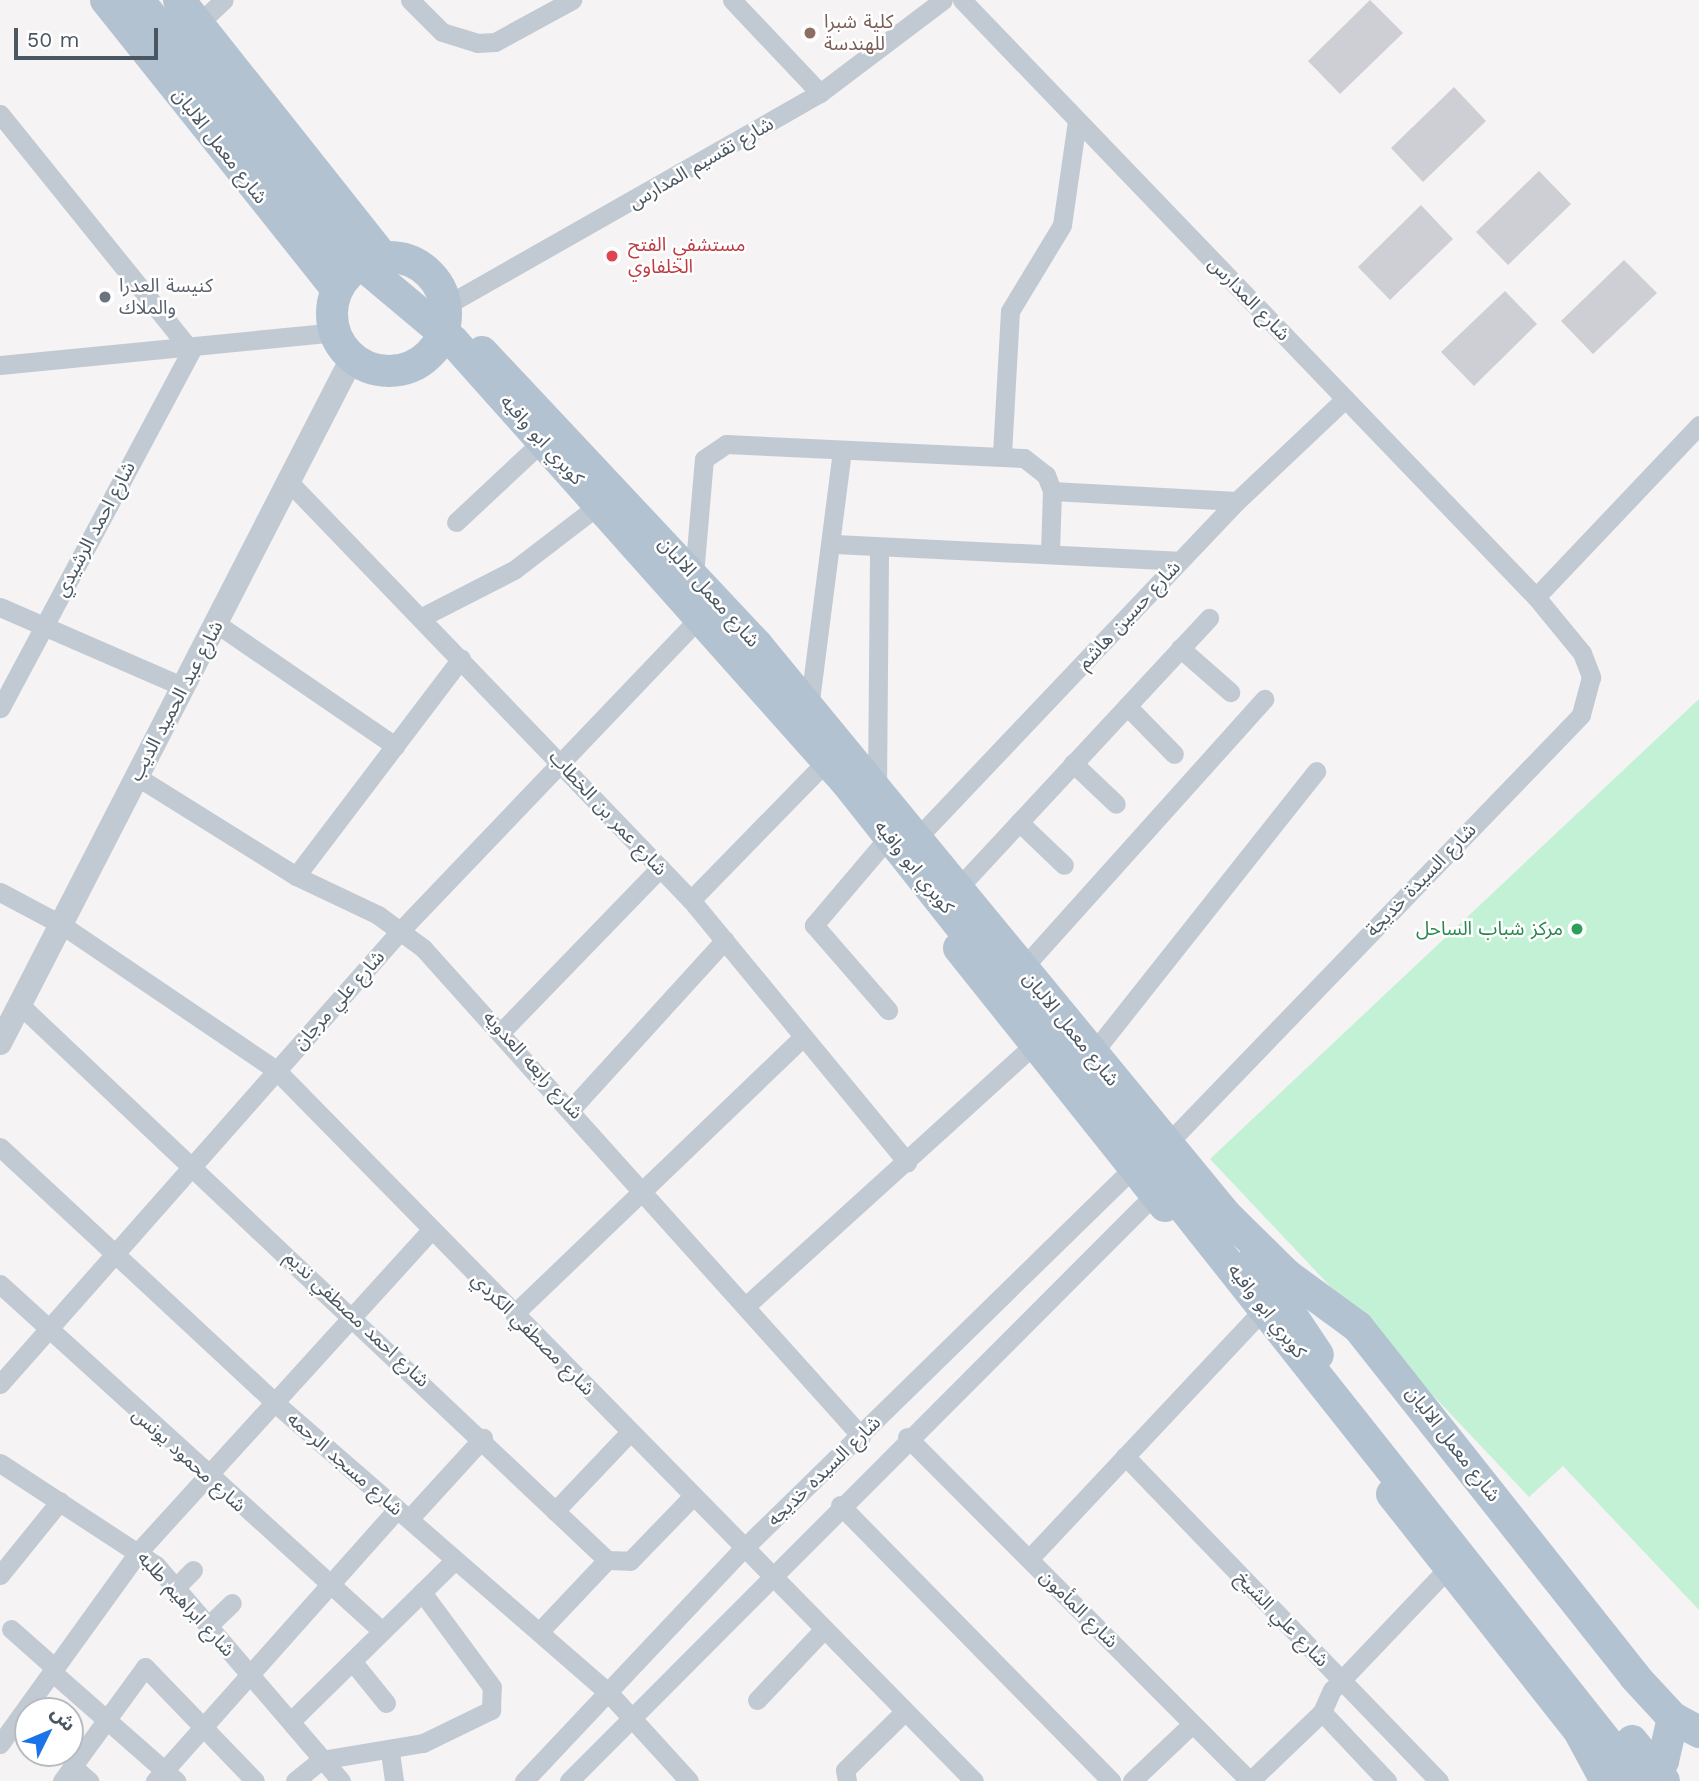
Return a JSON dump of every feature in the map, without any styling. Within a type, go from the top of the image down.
[{"type":"main road","name":"شارع معمل الالبان","points":[[106,0],[337,289]]},
{"type":"main road","name":"كوبري ابو وافيه","points":[[138,0],[341,247],[453,341],[847,783],[1449,1554],[1637,1781]]},
{"type":"main road","points":[[189,12],[383,257],[424,269],[443,322],[426,358],[399,371],[369,368],[352,358],[334,332],[337,289],[353,269],[383,257]]},
{"type":"main road","name":"شارع معمل الالبان","points":[[443,322],[532,451],[881,846],[1033,1046],[1449,1554],[1579,1731],[1606,1781]]},
{"type":"main road","name":"شارع معمل الالبان","points":[[443,322],[694,575],[877,786],[1022,969],[1227,1216],[1287,1275],[1358,1327],[1394,1367],[1686,1725]]},
{"type":"main road","points":[[1080,1101],[1100,1064]]},
{"type":"main road","name":"كوبري ابو وافيه","points":[[1227,1216],[1318,1355],[1664,1781]]},
{"type":"main road","points":[[1263,1327],[1449,1554]]},
{"type":"main road","points":[[1648,1781],[1686,1725]]},
{"type":"street","points":[[189,12],[224,0]]},
{"type":"street","points":[[410,0],[442,32],[477,43],[495,41],[572,0]]},
{"type":"street","points":[[732,0],[820,93]]},
{"type":"street","name":"شارع تقسيم المدارس","points":[[443,322],[820,93],[943,0]]},
{"type":"street","name":"شارع المدارس","points":[[962,0],[1536,597]]},
{"type":"street","points":[[0,114],[191,351]]},
{"type":"street","points":[[1002,454],[1010,312],[1062,225],[1077,121]]},
{"type":"street","points":[[2,361],[191,351],[334,332]]},
{"type":"street","name":"شارع احمد الرشيدي","points":[[0,708],[191,351]]},
{"type":"street","name":"شارع عبد الحميد الديب","points":[[0,1043],[352,358]]},
{"type":"street","name":"شارع حسين هاشم","points":[[918,837],[1237,501],[1345,399]]},
{"type":"street","points":[[1536,597],[1699,425]]},
{"type":"street","points":[[694,575],[709,450],[726,444],[1002,454],[1037,466],[1052,491],[1050,552]]},
{"type":"street","points":[[809,708],[828,555],[835,544],[842,450]]},
{"type":"street","points":[[456,522],[532,451]]},
{"type":"street","name":"شارع عمر بن الخطاب","points":[[289,482],[422,617],[691,900],[907,1162]]},
{"type":"street","points":[[1052,491],[1237,501]]},
{"type":"street","points":[[422,617],[514,570],[587,514]]},
{"type":"street","points":[[835,544],[879,548],[1050,552],[1179,561]]},
{"type":"street","points":[[877,786],[879,548]]},
{"type":"street","name":"شارع السيدة خديجة","points":[[1166,1144],[1581,715],[1591,677],[1582,653],[1536,597]]},
{"type":"street","points":[[0,607],[182,686]]},
{"type":"street","points":[[958,888],[1209,618]]},
{"type":"street","points":[[217,624],[395,746]]},
{"type":"street","name":"شارع علي مرجان","points":[[0,1384],[401,930],[563,765],[690,628]]},
{"type":"street","points":[[1180,648],[1230,692]]},
{"type":"street","points":[[296,876],[461,659]]},
{"type":"street","points":[[1022,969],[1264,699]]},
{"type":"street","points":[[1127,706],[1174,754]]},
{"type":"street","points":[[1073,763],[1116,804]]},
{"type":"street","points":[[691,900],[817,771]]},
{"type":"street","points":[[1100,1064],[1316,771]]},
{"type":"street","name":"شارع رابعه العدويه","points":[[136,776],[296,876],[401,930],[503,1030],[748,1304],[867,1430]]},
{"type":"street","points":[[1019,822],[1064,865]]},
{"type":"street","points":[[881,846],[814,925],[888,1010]]},
{"type":"street","points":[[503,1030],[660,868]]},
{"type":"street","name":"شارع مصطفي الكردي","points":[[0,892],[62,925],[276,1070],[430,1231],[974,1781]]},
{"type":"street","points":[[572,1108],[725,940]]},
{"type":"street","name":"شارع احمد مصطفي نديم","points":[[20,1005],[483,1438],[607,1560]]},
{"type":"street","points":[[514,1314],[803,1037]]},
{"type":"street","points":[[748,1304],[1033,1046]]},
{"type":"street","name":"شارع مسجد الرحمه","points":[[0,1147],[115,1251],[274,1402],[608,1692],[689,1781]]},
{"type":"street","name":"شارع السيده خديجه","points":[[524,1781],[743,1549],[1132,1169]]},
{"type":"street","name":"شارع السيده خديجه","points":[[569,1781],[840,1505],[1155,1194]]},
{"type":"street","points":[[0,1744],[7,1716],[52,1669],[140,1550],[430,1231]]},
{"type":"street","name":"شارع محمود يونس","points":[[0,1284],[45,1330],[382,1632]]},
{"type":"street","points":[[1029,1559],[1125,1456],[1263,1327]]},
{"type":"street","name":"شارع المأمون","points":[[867,1430],[903,1442],[1029,1559],[1250,1781]]},
{"type":"street","points":[[555,1511],[630,1432]]},
{"type":"street","points":[[11,1629],[165,1778],[250,1675],[403,1514],[483,1438]]},
{"type":"street","name":"شارع علي الشيخ","points":[[1125,1456],[1438,1781]]},
{"type":"street","name":"شارع ابراهيم طلبه","points":[[0,1463],[140,1550],[176,1587],[341,1781]]},
{"type":"street","points":[[539,1632],[607,1560],[630,1561],[692,1496]]},
{"type":"street","points":[[0,1575],[60,1502]]},
{"type":"street","points":[[840,1505],[1111,1781]]},
{"type":"street","points":[[1250,1781],[1322,1712],[1340,1680],[1449,1554]]},
{"type":"street","points":[[291,1721],[455,1560]]},
{"type":"street","points":[[176,1587],[193,1570]]},
{"type":"street","points":[[295,1781],[321,1760],[390,1752],[485,1716],[495,1703],[492,1686],[422,1592]]},
{"type":"street","points":[[208,1626],[232,1603]]},
{"type":"street","points":[[757,1700],[824,1629]]},
{"type":"street","points":[[352,1661],[386,1703]]},
{"type":"street","points":[[89,1781],[67,1774],[142,1668],[206,1728],[255,1781]]},
{"type":"street","points":[[847,1781],[845,1770],[905,1711]]},
{"type":"street","points":[[1322,1712],[1387,1781]]},
{"type":"street","points":[[1132,1781],[1192,1724]]},
{"type":"street","points":[[390,1752],[394,1781]]},
{"type":"green space","name":"مركز شباب الساحل","points":[[1699,699],[1699,1610],[1563,1466],[1529,1497],[1210,1159]]},
{"type":"building","points":[[1370,0],[1403,33],[1340,94],[1308,61]]},
{"type":"building","points":[[1454,87],[1486,121],[1423,182],[1391,148]]},
{"type":"building","points":[[1539,171],[1571,204],[1508,265],[1476,232]]},
{"type":"building","points":[[1421,205],[1453,239],[1390,300],[1358,267]]},
{"type":"building","points":[[1624,260],[1657,293],[1593,354],[1561,321]]},
{"type":"building","points":[[1505,291],[1537,324],[1474,386],[1441,352]]},
{"type":"place","name":"كلية شبرا للهندسة","points":[[810,33]]},
{"type":"place","name":"مستشفي الفتح الخلفاوي","points":[[612,256]]},
{"type":"place","name":"كنيسة العدرا والملاك","points":[[105,297]]},
{"type":"place","name":"مركز شباب الساحل","points":[[1577,929]]}]
